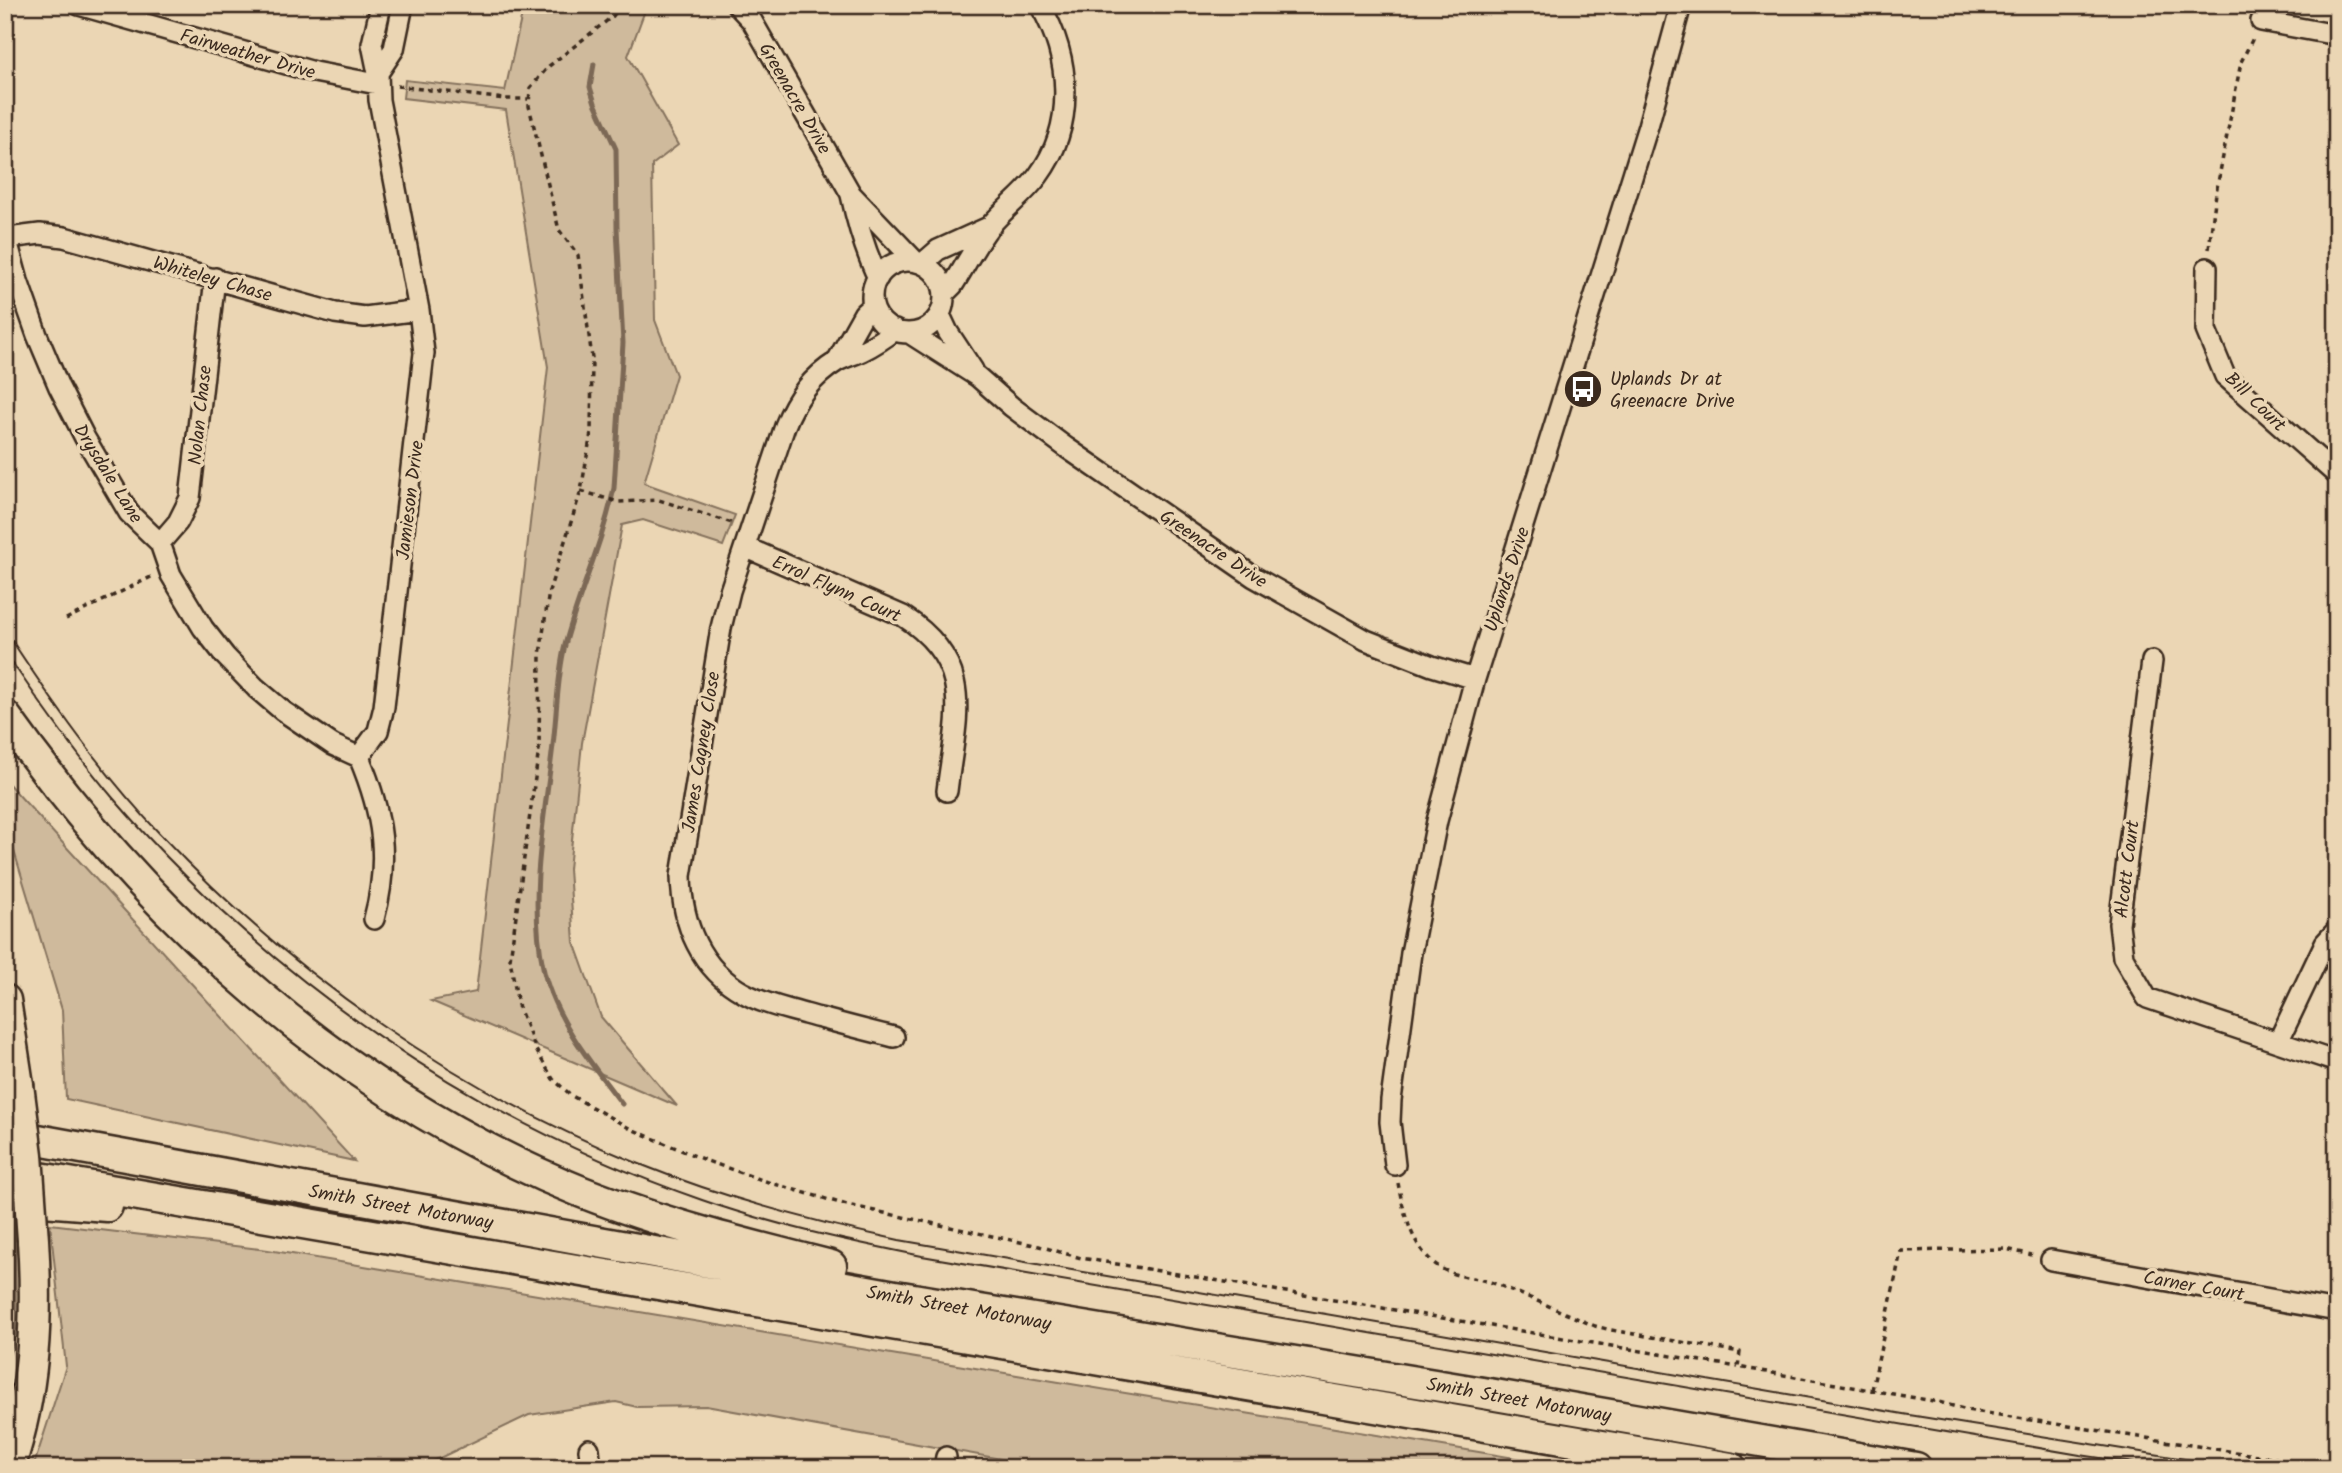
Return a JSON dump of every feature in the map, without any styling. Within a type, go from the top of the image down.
[{"type":"highway","points":[[5,716],[90,826],[194,936],[318,1042],[371,1080],[509,1159],[582,1191],[689,1229],[842,1269],[895,1296]]},
{"type":"highway","points":[[5,1000],[27,1156],[36,1312],[34,1351],[23,1416],[9,1468]]},
{"type":"highway","name":"Smith Street Motorway","points":[[5,1134],[895,1296],[1916,1468]]},
{"type":"highway","name":"Smith Street Motorway","points":[[5,1172],[1731,1468]]},
{"type":"highway","points":[[5,1198],[103,1207],[141,1196]]},
{"type":"street","name":"Fairweather Drive","points":[[79,5],[314,72],[378,78]]},
{"type":"street","name":"Jamieson Drive","points":[[359,757],[378,731],[384,707],[424,370],[424,340],[382,121],[372,44],[381,5]]},
{"type":"street","points":[[378,78],[394,48],[403,5]]},
{"type":"street","name":"Greenacre Drive","points":[[737,5],[752,21],[851,194],[866,251],[878,278]]},
{"type":"street","points":[[944,293],[954,285],[991,226],[1023,196],[1040,174],[1053,152],[1061,128],[1065,106],[1062,63],[1040,5]]},
{"type":"street","name":"Uplands Drive","points":[[1395,1165],[1390,1122],[1391,1100],[1411,953],[1437,821],[1475,679],[1648,126],[1681,5]]},
{"type":"street","points":[[2261,20],[2337,34]]},
{"type":"street","name":"Greenacre Drive","points":[[851,194],[919,262]]},
{"type":"street","points":[[919,262],[938,275],[944,293],[944,304],[940,315],[932,324],[921,331],[902,332],[885,325],[873,305],[872,296],[884,269],[894,264],[919,262],[938,250],[991,226]]},
{"type":"street","name":"Whiteley Chase","points":[[7,236],[40,234],[64,237],[343,315],[365,317],[419,310]]},
{"type":"street","name":"Drysdale Lane","points":[[7,236],[18,281],[59,387],[85,438],[130,513],[160,543],[167,568],[203,628],[225,656],[283,711],[313,733],[359,757]]},
{"type":"street","name":"Bill Court","points":[[2207,268],[2206,330],[2225,376],[2337,475]]},
{"type":"street","name":"Nolan Chase","points":[[160,543],[178,522],[190,498],[215,278]]},
{"type":"street","name":"James Cagney Close","points":[[873,305],[864,313],[837,361],[802,393],[792,410],[730,591],[721,628],[683,856],[681,898],[685,919],[707,961],[723,979],[744,993],[766,1003],[894,1037]]},
{"type":"street","name":"Greenacre Drive","points":[[940,315],[978,377]]},
{"type":"street","name":"Greenacre Drive","points":[[902,332],[978,377],[1012,407],[1068,448],[1264,583],[1366,640],[1432,666],[1475,679]]},
{"type":"street","name":"James Cagney Close","points":[[837,361],[902,332]]},
{"type":"street","name":"Errol Flynn Court","points":[[748,538],[903,617],[935,641],[953,673],[957,692],[947,791]]},
{"type":"street","name":"Alcott Court","points":[[2152,662],[2119,924],[2123,957],[2147,998],[2337,1062]]},
{"type":"street","points":[[359,757],[375,796],[383,844],[382,883],[374,919]]},
{"type":"street","points":[[2278,1042],[2325,943],[2337,930]]},
{"type":"street","name":"Carner Court","points":[[2051,1260],[2337,1311]]},
{"type":"path","points":[[621,5],[612,16],[549,66],[530,88],[528,106],[559,230],[578,254],[582,269],[592,358],[591,433],[581,491],[549,591],[540,655],[539,748],[510,959],[518,1005],[536,1050],[552,1079],[572,1096],[631,1129],[707,1161],[771,1183],[847,1205],[1039,1246],[1081,1258],[1872,1390],[1939,1402],[1966,1410],[2337,1468]]},
{"type":"path","points":[[2207,268],[2216,193],[2241,62],[2261,20]]},
{"type":"path","points":[[378,78],[505,99],[529,99]]},
{"type":"path","points":[[581,491],[618,502],[659,500],[748,538]]},
{"type":"path","points":[[66,619],[167,568]]},
{"type":"path","points":[[1395,1165],[1409,1228],[1421,1250],[1438,1267],[1454,1274],[1490,1282],[1595,1326],[1740,1352],[1738,1367]]},
{"type":"path","points":[[1872,1390],[1901,1251],[2006,1249],[2051,1260]]},
{"type":"shaded area","points":[[524,5],[647,5],[628,56],[678,145],[652,165],[655,320],[676,375],[644,483],[735,515],[723,546],[643,520],[622,525],[582,743],[569,869],[574,942],[601,1017],[677,1106],[431,1001],[476,992],[548,367],[506,110],[403,98],[405,80],[505,91]]},
{"type":"shaded area","points":[[5,780],[354,1161],[66,1099],[62,1010],[5,821]]},
{"type":"shaded area","points":[[5,1215],[15,1216],[16,1332],[5,1369]]},
{"type":"shaded area","points":[[50,1224],[268,1250],[1575,1468],[1051,1468],[706,1406],[637,1407],[616,1402],[529,1415],[419,1468],[33,1468],[66,1366]]},
{"type":"waterway","points":[[594,64],[590,87],[616,149],[623,343],[614,488],[604,528],[562,657],[539,856],[537,912],[543,967],[555,1003],[575,1039],[622,1104]]},
{"type":"tram line","points":[[5,630],[59,710],[139,811],[212,887],[323,981],[381,1024],[505,1101],[570,1134],[701,1187],[832,1225],[899,1240],[1903,1414],[2241,1468]]},
{"type":"tram line","points":[[5,652],[84,763],[113,798],[174,864],[239,926],[308,984],[381,1038],[457,1086],[536,1129],[618,1168],[702,1200],[783,1225],[922,1256],[2167,1468]]},
{"type":"place","name":"Uplands Dr at Greenacre Drive","points":[[1583,389]]}]
